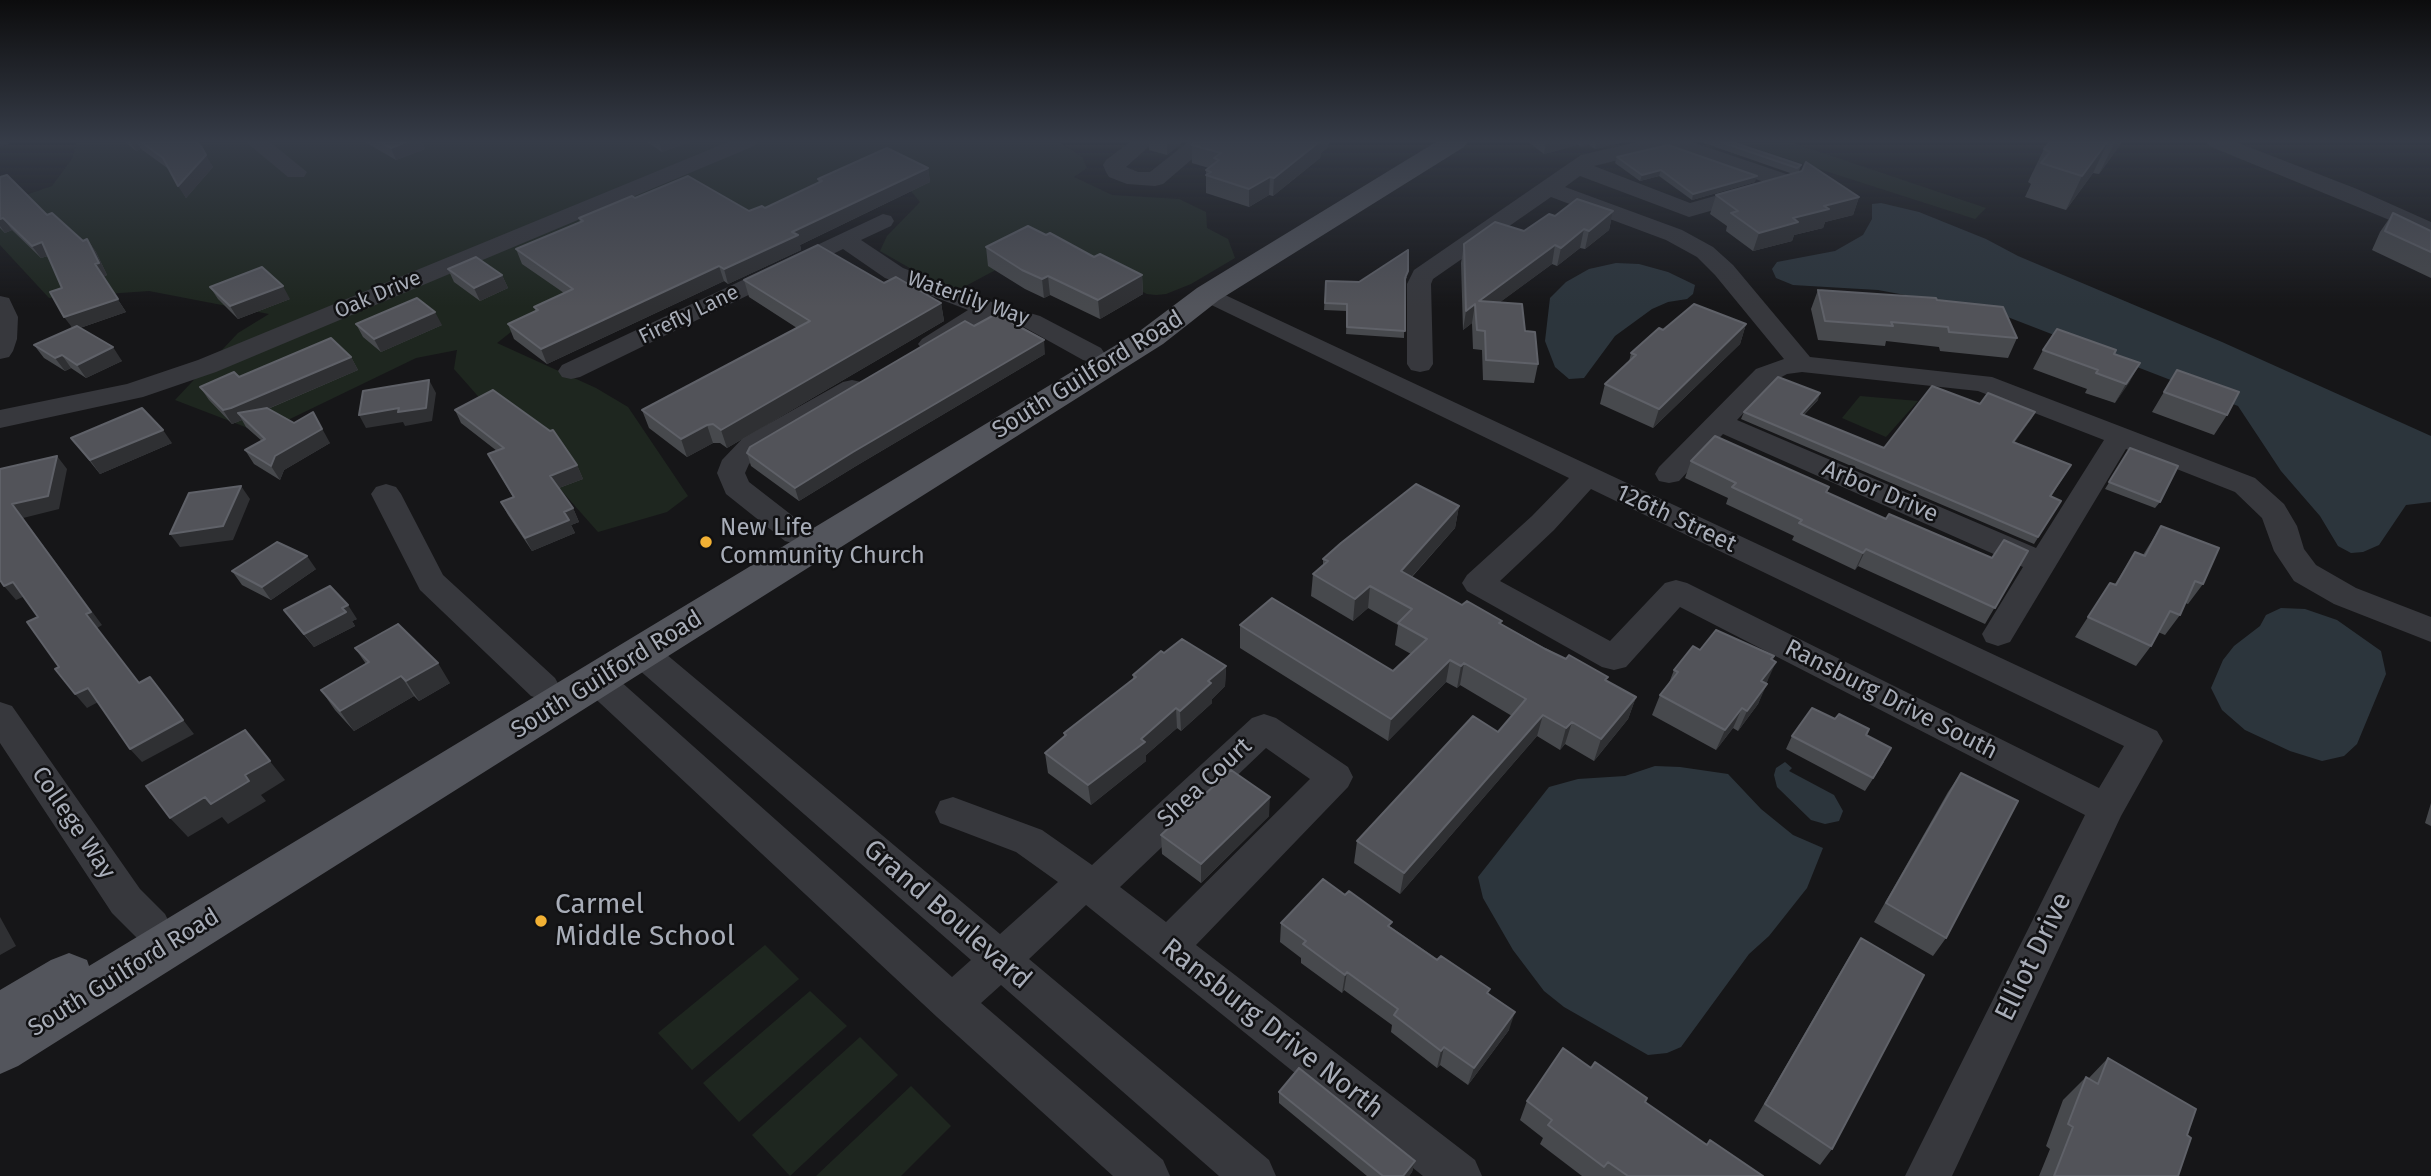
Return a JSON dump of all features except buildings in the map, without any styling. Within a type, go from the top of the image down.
[{"type":"main road","name":"South Guilford Road","points":[[0,1049],[1152,337],[1208,294],[1366,197]]},
{"type":"main road","name":"South Guilford Road","points":[[0,1017],[1092,354],[1180,304],[1208,294]]},
{"type":"street","name":"Oak Drive","points":[[0,419],[133,391],[207,366],[615,197]]},
{"type":"street","points":[[1420,364],[1421,278],[1535,197]]},
{"type":"street","points":[[1572,197],[1692,244],[1714,260],[1802,364]]},
{"type":"street","points":[[1652,197],[1689,210],[1735,197]]},
{"type":"street","points":[[2356,197],[2431,230]]},
{"type":"street","points":[[1643,223],[1668,203]]},
{"type":"street","name":"Firefly Lane","points":[[571,371],[883,221]]},
{"type":"street","name":"Waterlily Way","points":[[846,239],[894,273],[989,309],[1031,321],[1092,354]]},
{"type":"street","name":"126th Street","points":[[1208,294],[2145,741]]},
{"type":"street","points":[[0,303],[5,317],[4,339],[0,351]]},
{"type":"street","points":[[904,359],[989,309]]},
{"type":"street","points":[[1669,474],[1765,375],[1780,366],[1802,364],[1983,383],[2245,485],[2273,511],[2282,526],[2289,551],[2305,573],[2345,596],[2431,630]]},
{"type":"street","points":[[796,534],[736,487],[731,472],[736,460],[754,444],[869,379]]},
{"type":"street","name":"Arbor Drive","points":[[1719,422],[2040,562]]},
{"type":"street","points":[[1998,634],[2120,436]]},
{"type":"street","name":"Ransburg Drive South","points":[[1587,476],[1543,523],[1478,583],[1614,659],[1676,592],[2106,809]]},
{"type":"street","points":[[386,494],[431,582],[543,687]]},
{"type":"street","name":"Grand Boulevard","points":[[642,653],[1253,1176]]},
{"type":"street","points":[[598,681],[952,1004],[1147,1176]]},
{"type":"street","name":"College Way","points":[[0,715],[126,901],[151,926]]},
{"type":"street","name":"Shea Court","points":[[1089,885],[1264,728],[1335,777],[1167,947]]},
{"type":"street","name":"Elliot Drive","points":[[1928,1176],[2106,809],[2145,741]]},
{"type":"street","name":"Ransburg Drive North","points":[[953,812],[1029,841],[1089,885],[1459,1176]]},
{"type":"street","points":[[952,1004],[1089,885]]},
{"type":"shaded area","points":[[21,197],[804,197],[516,328],[497,343],[596,388],[628,407],[688,496],[667,512],[598,532],[454,369],[457,350],[416,358],[261,433],[175,400],[238,333],[269,314],[149,291],[49,298],[0,245],[0,204]]},
{"type":"shaded area","points":[[916,197],[1179,199],[1206,212],[1207,228],[1228,239],[1235,258],[1191,284],[1156,295],[1147,294],[1046,243],[960,289],[929,279],[880,251],[887,236],[920,202]]},
{"type":"shaded area","points":[[1906,197],[1953,197],[1986,208],[1975,219]]},
{"type":"shaded area","points":[[1881,203],[1919,212],[1986,239],[2018,256],[2222,342],[2431,436],[2431,502],[2406,505],[2379,545],[2363,552],[2351,553],[2338,546],[2320,516],[2281,471],[2238,406],[1992,311],[1878,290],[1793,285],[1776,278],[1772,269],[1777,262],[1835,251],[1863,235],[1872,219],[1872,204]]},
{"type":"shaded area","points":[[1616,263],[1639,264],[1668,272],[1695,285],[1693,294],[1687,299],[1668,302],[1652,309],[1615,336],[1584,378],[1569,379],[1555,367],[1545,341],[1550,298],[1566,282],[1589,269]]},
{"type":"shaded area","points":[[1860,396],[1918,401],[1886,437],[1842,418]]},
{"type":"shaded area","points":[[2281,608],[2305,609],[2337,620],[2381,651],[2386,674],[2357,744],[2344,756],[2322,761],[2290,751],[2245,730],[2222,710],[2211,688],[2223,660],[2234,646],[2260,626],[2266,615]]},
{"type":"shaded area","points":[[1785,762],[1792,768],[1789,771],[1834,795],[1843,811],[1839,821],[1825,824],[1811,820],[1777,787],[1774,775],[1776,768]]},
{"type":"shaded area","points":[[1655,766],[1728,774],[1761,809],[1793,835],[1823,848],[1807,888],[1769,936],[1749,954],[1681,1047],[1667,1053],[1648,1055],[1564,1007],[1544,991],[1513,950],[1483,898],[1478,877],[1549,787],[1578,779],[1625,776]]},
{"type":"shaded area","points":[[765,945],[799,979],[692,1070],[658,1033]]},
{"type":"shaded area","points":[[810,991],[847,1026],[739,1122],[703,1083]]},
{"type":"shaded area","points":[[860,1037],[898,1075],[790,1176],[752,1135]]},
{"type":"shaded area","points":[[911,1086],[951,1126],[901,1176],[816,1176]]},
{"type":"place","name":"New Life Community Church","points":[[706,542]]},
{"type":"place","name":"Carmel Middle School","points":[[541,921]]}]
